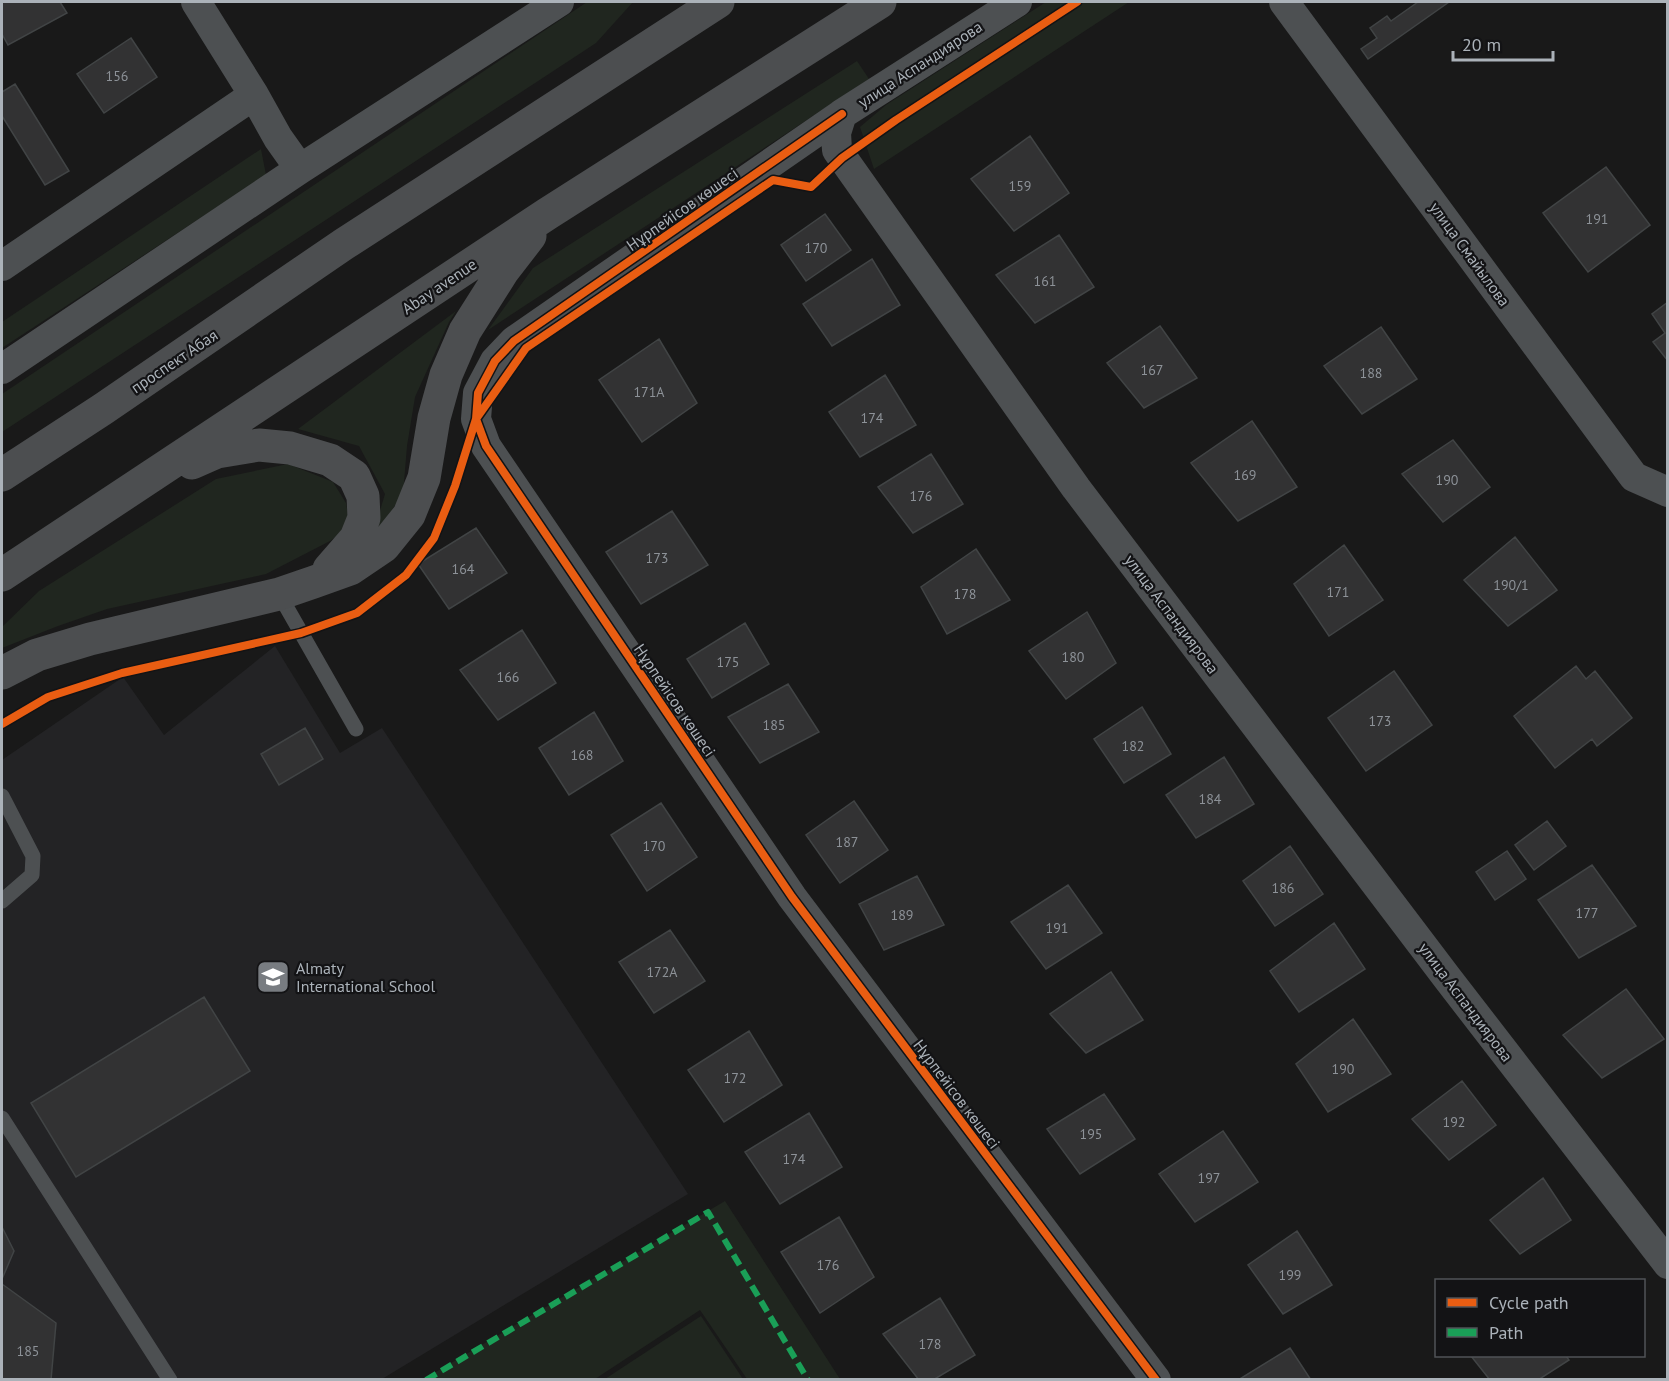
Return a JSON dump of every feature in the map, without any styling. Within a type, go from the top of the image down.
[{"type":"main road","name":"проспект Абая","points":[[2,475],[103,409],[344,244],[718,2]]},
{"type":"main road","name":"Abay avenue","points":[[7,571],[547,214],[880,2]]},
{"type":"main road","points":[[2,673],[36,655],[90,639],[279,594],[350,569],[384,546],[409,515],[424,478],[434,418],[446,375],[465,331],[503,271],[547,214]]},
{"type":"main road","points":[[133,488],[217,452],[259,445],[290,448],[330,460],[354,476],[363,496],[364,518],[356,538],[338,560],[314,582]]},
{"type":"street","points":[[196,2],[300,169]]},
{"type":"street","points":[[2,369],[300,169],[559,2]]},
{"type":"street","name":"улица Аспандиярова","points":[[1017,2],[843,114],[836,133],[837,150],[1076,488],[1448,979],[1668,1264]]},
{"type":"street","name":"улица Смайылова","points":[[1284,2],[1634,477],[1668,492]]},
{"type":"street","points":[[2,266],[254,95]]},
{"type":"street","name":"Нұрпейісов көшесі","points":[[843,114],[514,341],[495,361],[478,393],[476,419],[486,446],[792,897],[1156,1380]]},
{"type":"lane","points":[[279,594],[356,729]]},
{"type":"lane","points":[[2,796],[33,856],[33,864],[32,875],[2,901]]},
{"type":"lane","points":[[2,1118],[170,1380]]},
{"type":"shaded area","points":[[587,2],[633,2],[596,43],[2,432],[2,394]]},
{"type":"shaded area","points":[[1046,2],[1129,2],[874,169],[860,127],[886,105]]},
{"type":"shaded area","points":[[857,61],[869,79],[488,330],[533,268]]},
{"type":"shaded area","points":[[261,149],[266,175],[2,348],[2,322]]},
{"type":"shaded area","points":[[456,311],[415,397],[407,446],[403,494],[363,553],[376,524],[385,494],[359,446],[298,429]]},
{"type":"shaded area","points":[[288,464],[333,482],[346,503],[350,527],[330,541],[266,574],[107,609],[2,648],[2,627],[39,591],[216,479]]},
{"type":"shaded area","name":"Almaty International School","points":[[275,646],[340,753],[382,728],[688,1194],[382,1379],[2,1380],[2,760],[123,677],[164,735]]},
{"type":"shaded area","points":[[725,1201],[840,1379],[747,1379],[700,1310],[595,1379],[424,1379]]},
{"type":"shaded area","points":[[701,1316],[743,1379],[605,1379]]},
{"type":"building","points":[[2,2],[60,2],[67,13],[8,45],[2,34]]},
{"type":"building","points":[[1418,2],[1449,2],[1368,59],[1361,49],[1377,38],[1370,28],[1387,16],[1391,21]]},
{"type":"building","points":[[131,38],[157,77],[104,113],[77,74]]},
{"type":"building","points":[[15,84],[69,171],[45,185],[2,116],[2,92]]},
{"type":"building","points":[[1030,136],[1069,193],[1014,231],[971,179]]},
{"type":"building","points":[[1606,167],[1650,225],[1588,272],[1543,213]]},
{"type":"building","points":[[825,214],[851,250],[806,281],[781,245]]},
{"type":"building","points":[[1059,235],[1094,287],[1035,323],[996,275]]},
{"type":"building","points":[[872,259],[900,305],[832,346],[803,304]]},
{"type":"building","points":[[1668,302],[1668,361],[1653,342],[1665,333],[1652,314]]},
{"type":"building","points":[[1160,326],[1197,378],[1144,408],[1107,363]]},
{"type":"building","points":[[1381,327],[1417,379],[1362,414],[1324,366]]},
{"type":"building","points":[[659,339],[697,403],[642,442],[599,380]]},
{"type":"building","points":[[885,375],[916,425],[860,457],[829,412]]},
{"type":"building","points":[[1252,421],[1297,487],[1238,521],[1191,463]]},
{"type":"building","points":[[1453,440],[1490,487],[1443,522],[1402,474]]},
{"type":"building","points":[[931,454],[963,504],[913,533],[878,487]]},
{"type":"building","points":[[672,511],[708,565],[641,604],[606,552]]},
{"type":"building","points":[[476,528],[507,573],[449,609],[418,564]]},
{"type":"building","points":[[1515,537],[1557,590],[1508,626],[1464,580]]},
{"type":"building","points":[[1344,545],[1383,600],[1329,636],[1294,584]]},
{"type":"building","points":[[976,549],[1010,600],[947,634],[921,587]]},
{"type":"building","points":[[1087,612],[1116,663],[1066,699],[1029,651]]},
{"type":"building","points":[[745,623],[769,664],[712,698],[687,659]]},
{"type":"building","points":[[522,630],[556,683],[498,720],[460,670]]},
{"type":"building","points":[[1576,666],[1586,679],[1595,671],[1632,718],[1597,746],[1592,739],[1555,768],[1514,716]]},
{"type":"building","points":[[1394,671],[1432,725],[1366,771],[1328,718]]},
{"type":"building","points":[[788,684],[819,732],[760,763],[728,717]]},
{"type":"building","points":[[1142,707],[1171,754],[1124,783],[1094,739]]},
{"type":"building","points":[[594,712],[623,761],[569,795],[539,748]]},
{"type":"building","points":[[305,728],[323,759],[279,785],[261,754]]},
{"type":"building","points":[[1224,757],[1254,804],[1196,838],[1166,795]]},
{"type":"building","points":[[854,801],[888,850],[840,883],[806,835]]},
{"type":"building","points":[[661,803],[697,857],[647,891],[611,835]]},
{"type":"building","points":[[1547,821],[1566,846],[1534,870],[1515,845]]},
{"type":"building","points":[[1290,846],[1323,894],[1275,926],[1243,881]]},
{"type":"building","points":[[1507,851],[1526,879],[1495,900],[1476,872]]},
{"type":"building","points":[[1592,865],[1636,926],[1579,958],[1538,900]]},
{"type":"building","points":[[917,876],[944,925],[884,950],[859,904]]},
{"type":"building","points":[[1068,885],[1102,933],[1046,969],[1011,922]]},
{"type":"building","points":[[1334,923],[1365,969],[1299,1012],[1270,971]]},
{"type":"building","points":[[670,930],[705,981],[654,1013],[619,962]]},
{"type":"building","points":[[1111,972],[1143,1020],[1086,1053],[1050,1014]]},
{"type":"building","points":[[1626,989],[1664,1039],[1602,1078],[1563,1035]]},
{"type":"building","points":[[204,997],[250,1071],[76,1177],[31,1103]]},
{"type":"building","points":[[1353,1019],[1391,1074],[1328,1112],[1296,1064]]},
{"type":"building","points":[[749,1031],[782,1085],[724,1122],[688,1070]]},
{"type":"building","points":[[1462,1081],[1496,1125],[1449,1160],[1412,1119]]},
{"type":"building","points":[[1104,1094],[1135,1139],[1080,1174],[1047,1129]]},
{"type":"building","points":[[809,1113],[842,1167],[780,1204],[745,1152]]},
{"type":"building","points":[[1223,1131],[1258,1182],[1195,1222],[1159,1174]]},
{"type":"building","points":[[1543,1178],[1571,1220],[1520,1254],[1490,1220]]},
{"type":"building","points":[[839,1217],[874,1277],[820,1313],[781,1252]]},
{"type":"building","points":[[2,1227],[14,1251],[2,1279]]},
{"type":"building","points":[[1297,1231],[1332,1285],[1283,1314],[1248,1265]]},
{"type":"building","points":[[2,1284],[56,1323],[51,1380],[2,1380]]},
{"type":"building","points":[[940,1298],[975,1355],[933,1380],[919,1380],[883,1334]]},
{"type":"building","points":[[1290,1348],[1311,1380],[1238,1380]]},
{"type":"building","points":[[1472,1357],[1567,1357],[1569,1360],[1538,1380],[1490,1380]]},
{"type":"marked path","points":[[426,1380],[708,1212],[808,1380]]},
{"type":"cycle path","points":[[2,724],[48,697],[122,673],[301,633],[357,613],[406,575],[434,538],[455,486],[476,419],[526,348],[773,180],[811,187],[842,158],[896,120],[1077,2]]},
{"type":"cycle path","points":[[842,114],[514,341],[495,361],[478,393],[476,419],[486,446],[792,897],[1156,1380]]},
{"type":"place","name":"Almaty International School","points":[[273,977]]}]
